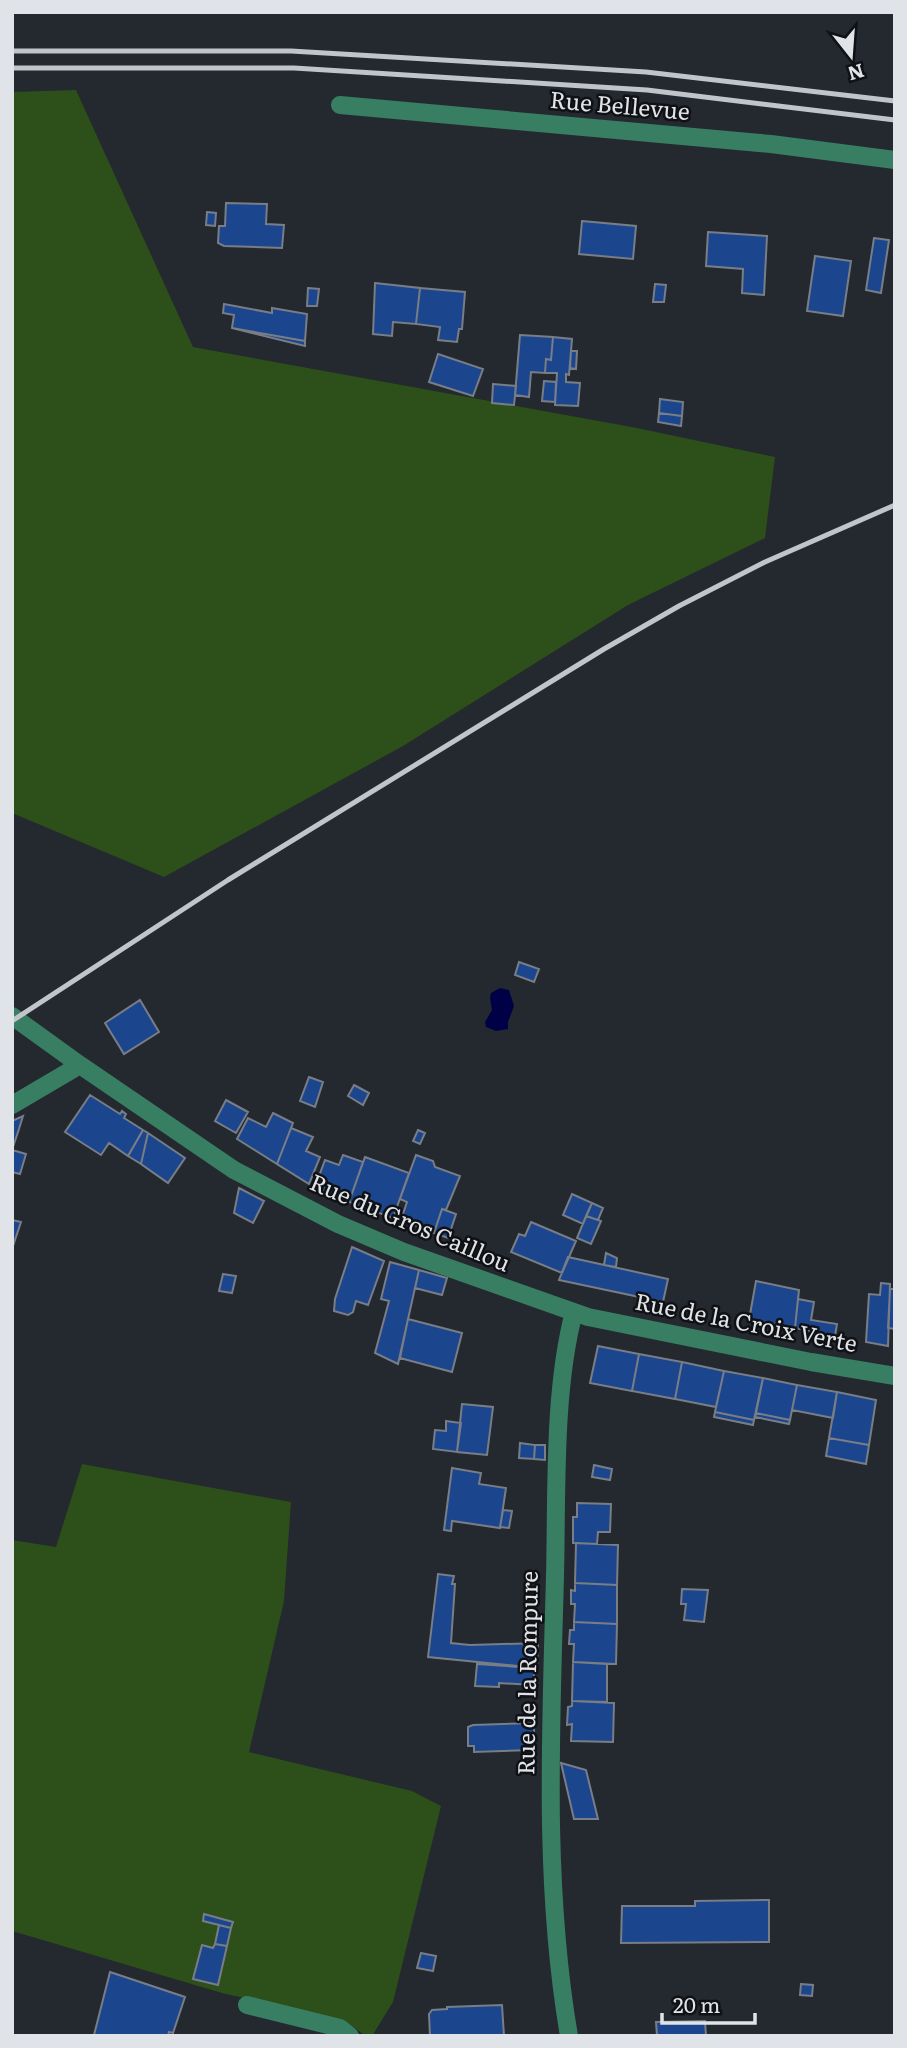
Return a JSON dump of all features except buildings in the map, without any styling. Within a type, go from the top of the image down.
[{"type":"street","name":"Rue Bellevue","points":[[340,105],[771,144],[895,160]]},
{"type":"street","name":"Rue du Gros Caillou","points":[[12,1016],[234,1170],[338,1224],[404,1252],[581,1315]]},
{"type":"street","points":[[12,1105],[80,1065]]},
{"type":"street","name":"Rue de la Croix Verte","points":[[581,1315],[811,1362],[895,1376]]},
{"type":"street","name":"Rue de la Rompure","points":[[569,2036],[550,1843],[550,1777],[560,1421],[563,1381],[581,1315]]},
{"type":"street","points":[[247,2005],[340,2028],[350,2036]]},
{"type":"green space","points":[[76,90],[193,347],[637,428],[775,457],[765,538],[628,605],[403,746],[164,877],[12,813],[12,92]]},
{"type":"green space","points":[[82,1464],[291,1502],[284,1601],[249,1752],[412,1791],[441,1806],[393,2002],[372,2036],[366,2036],[345,2021],[222,1993],[12,1931],[12,1540],[56,1547]]},
{"type":"shaded area","points":[[500,988],[509,990],[514,1006],[508,1029],[496,1031],[486,1027],[485,1022],[492,1010],[491,993]]},
{"type":"railway","points":[[12,51],[291,51],[646,72],[895,101]]},
{"type":"railway","points":[[12,68],[294,68],[647,90],[895,120]]},
{"type":"railway","points":[[12,1021],[228,880],[604,649],[679,606],[765,562],[895,505]]}]
